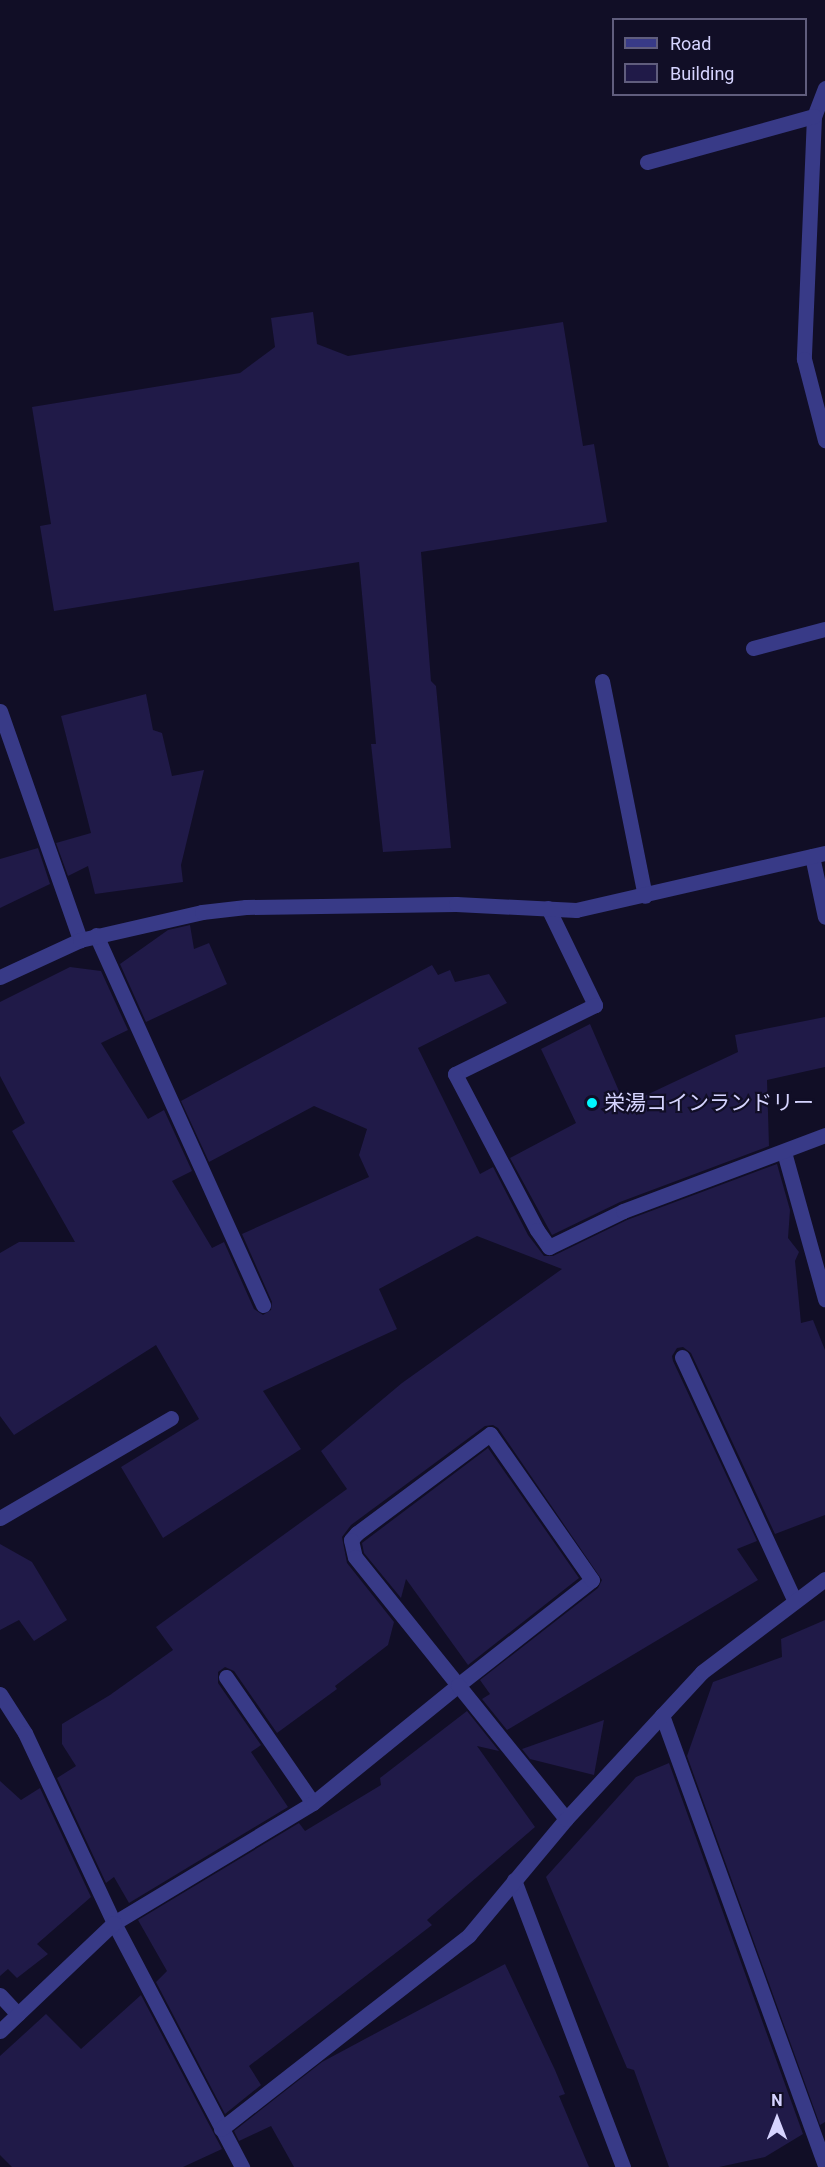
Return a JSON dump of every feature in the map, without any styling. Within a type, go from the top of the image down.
[{"type":"street","points":[[825,88],[814,116],[804,358],[825,440]]},
{"type":"street","points":[[647,162],[814,116]]},
{"type":"street","points":[[753,648],[825,629]]},
{"type":"street","points":[[602,681],[645,896]]},
{"type":"street","points":[[0,711],[80,940]]},
{"type":"street","points":[[0,977],[80,940],[202,912],[246,907],[456,904],[576,910],[819,855],[825,917]]},
{"type":"street","points":[[548,909],[595,1005],[455,1074],[537,1230],[549,1247],[623,1211],[825,1135]]},
{"type":"street","points":[[96,935],[263,1305]]},
{"type":"street","points":[[783,1152],[825,1299]]},
{"type":"street","points":[[682,1358],[795,1601]]},
{"type":"street","points":[[0,1518],[171,1418]]},
{"type":"street","points":[[0,2031],[114,1923],[313,1803],[458,1685],[592,1580],[490,1434],[357,1533],[351,1540],[355,1557],[458,1685],[567,1819]]},
{"type":"street","points":[[221,2129],[469,1935],[567,1819],[702,1672],[825,1579]]},
{"type":"street","points":[[226,1677],[313,1803]]},
{"type":"street","points":[[0,1694],[25,1733],[114,1923],[242,2167]]},
{"type":"street","points":[[662,1715],[825,2166]]},
{"type":"street","points":[[514,1880],[624,2167]]},
{"type":"street","points":[[0,1995],[18,2014]]},
{"type":"building","points":[[313,312],[317,344],[348,356],[563,322],[583,446],[594,444],[607,522],[421,552],[431,681],[436,686],[451,848],[383,852],[371,744],[376,744],[359,562],[54,611],[40,526],[51,524],[32,407],[240,373],[275,347],[271,318]]},
{"type":"building","points":[[146,694],[153,730],[162,733],[172,776],[204,770],[181,865],[183,882],[95,894],[88,866],[68,876],[56,843],[91,833],[61,716]]},
{"type":"building","points":[[38,848],[50,884],[0,908],[0,859]]},
{"type":"building","points":[[190,925],[194,949],[209,943],[227,984],[146,1022],[120,964],[168,930]]},
{"type":"building","points":[[432,965],[438,975],[450,970],[455,982],[489,974],[507,1003],[418,1048],[480,1174],[493,1167],[528,1235],[544,1256],[553,1256],[627,1220],[777,1164],[790,1210],[788,1238],[799,1252],[795,1261],[801,1323],[813,1320],[825,1350],[825,1515],[775,1534],[691,1353],[683,1347],[677,1348],[672,1356],[673,1361],[757,1541],[737,1549],[758,1580],[507,1730],[482,1699],[490,1694],[480,1680],[598,1588],[602,1580],[498,1428],[493,1425],[485,1426],[351,1525],[342,1537],[347,1563],[394,1622],[388,1645],[335,1686],[337,1689],[277,1733],[234,1671],[225,1667],[218,1672],[218,1683],[261,1745],[251,1752],[288,1807],[129,1903],[114,1877],[106,1883],[57,1778],[76,1766],[62,1744],[62,1724],[110,1695],[173,1650],[156,1627],[347,1489],[321,1451],[402,1383],[562,1269],[477,1236],[379,1289],[397,1329],[263,1391],[301,1449],[163,1538],[121,1467],[199,1419],[156,1345],[14,1435],[0,1416],[0,1253],[19,1242],[75,1242],[12,1131],[25,1123],[0,1076],[0,1002],[70,967],[101,971],[128,1030],[101,1043],[148,1119],[164,1110],[192,1171],[172,1181],[212,1248],[224,1242],[254,1309],[263,1315],[271,1310],[272,1302],[242,1234],[369,1177],[359,1155],[367,1129],[314,1106],[209,1162],[181,1101]]},
{"type":"building","points":[[825,1017],[825,1067],[767,1080],[769,1146],[620,1202],[552,1235],[510,1158],[576,1123],[541,1049],[590,1024],[625,1105],[738,1052],[735,1035]]},
{"type":"building","points":[[488,1448],[579,1578],[468,1665],[406,1579],[401,1598],[364,1553],[362,1543]]},
{"type":"building","points":[[0,1544],[32,1562],[67,1620],[34,1641],[19,1620],[0,1630]]},
{"type":"building","points":[[825,1620],[825,2122],[820,2125],[687,1756],[713,1682],[782,1657],[781,1639]]},
{"type":"building","points":[[467,1711],[499,1751],[477,1746],[535,1827],[427,1920],[432,1925],[249,2066],[261,2085],[225,2114],[156,1982],[167,1971],[138,1920],[299,1823],[305,1831],[381,1785],[380,1778]]},
{"type":"building","points":[[604,1720],[594,1775],[530,1759],[522,1749]]},
{"type":"building","points":[[669,1763],[803,2134],[765,2157],[719,2167],[669,2167],[634,2070],[627,2068],[546,1877],[636,1777]]},
{"type":"building","points":[[0,1781],[21,1800],[40,1788],[91,1897],[37,1944],[48,1954],[17,1978],[8,1969],[0,1976]]},
{"type":"building","points":[[505,1964],[565,2094],[559,2096],[589,2167],[294,2167],[271,2126],[239,2141],[234,2131],[322,2062]]},
{"type":"building","points":[[141,1995],[222,2149],[183,2167],[12,2167],[0,2155],[0,2056],[46,2014],[81,2049]]},
{"type":"place","name":"栄湯コインランドリー","points":[[592,1103]]}]
